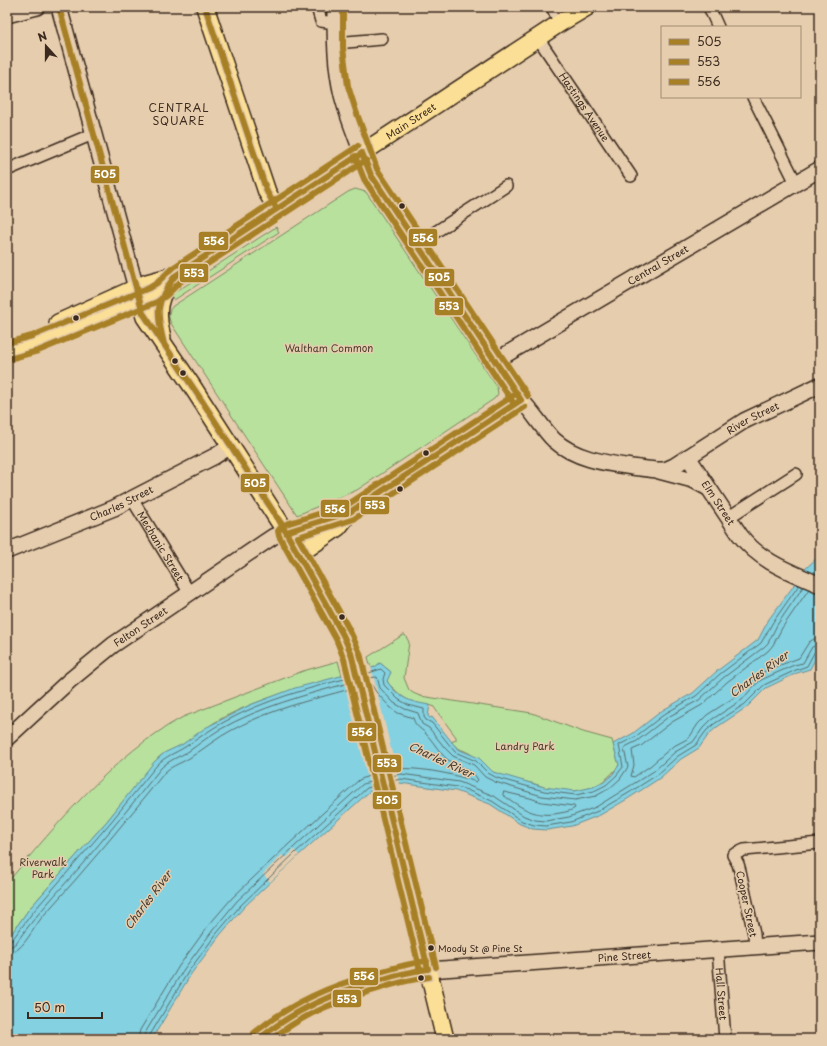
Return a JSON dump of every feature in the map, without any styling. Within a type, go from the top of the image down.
[{"type":"main road","points":[[205,7],[266,188],[277,209]]},
{"type":"main road","name":"Main Street","points":[[7,350],[35,344],[137,295],[152,281],[175,276],[560,23],[587,7]]},
{"type":"main road","points":[[286,532],[350,512],[521,400],[371,175],[362,153]]},
{"type":"main road","points":[[164,345],[158,321],[158,308],[163,292],[175,276]]},
{"type":"main road","points":[[137,295],[145,317],[286,532],[345,638],[356,668],[445,1039]]},
{"type":"main road","points":[[298,554],[338,527],[350,512]]},
{"type":"street","points":[[7,16],[37,7]]},
{"type":"street","points":[[59,7],[137,295]]},
{"type":"street","points":[[317,7],[321,21],[335,23]]},
{"type":"street","points":[[335,7],[335,43],[337,68],[342,96],[362,153]]},
{"type":"street","points":[[552,7],[560,23]]},
{"type":"street","points":[[709,7],[718,26]]},
{"type":"street","name":"Hastings Avenue","points":[[538,38],[631,176]]},
{"type":"street","points":[[335,43],[382,39]]},
{"type":"street","points":[[754,98],[796,183]]},
{"type":"street","points":[[7,170],[93,134]]},
{"type":"street","name":"Central Street","points":[[495,361],[820,169]]},
{"type":"street","points":[[417,244],[506,186]]},
{"type":"street","name":"River Street","points":[[688,457],[744,421],[820,385]]},
{"type":"street","points":[[521,400],[531,410],[552,437],[562,446],[578,455],[613,464],[654,470],[693,480],[710,489]]},
{"type":"street","name":"Charles Street","points":[[7,551],[132,499],[215,456],[231,446]]},
{"type":"street","points":[[654,470],[668,469],[688,457]]},
{"type":"street","name":"Elm Street","points":[[688,457],[750,546],[764,558],[784,569],[820,585]]},
{"type":"street","points":[[729,517],[796,474]]},
{"type":"street","name":"Mechanic Street","points":[[132,499],[189,592]]},
{"type":"street","name":"Felton Street","points":[[7,738],[64,686],[108,649],[264,542],[274,536],[286,532]]},
{"type":"street","name":"Cooper Street","points":[[755,947],[754,934],[740,871],[733,855],[744,850],[820,843]]},
{"type":"street","name":"Pine Street","points":[[259,1039],[291,1015],[323,998],[366,983],[409,972],[428,969],[820,942]]},
{"type":"street","name":"Hall Street","points":[[718,949],[725,1039]]},
{"type":"green space","name":"Waltham Common","points":[[355,189],[366,192],[497,387],[498,394],[494,399],[357,490],[297,515],[172,325],[169,313],[173,306],[348,192]]},
{"type":"green space","points":[[276,227],[279,232],[174,300],[171,295]]},
{"type":"green space","name":"Landry Park","points":[[405,635],[409,642],[404,678],[409,690],[413,693],[420,696],[532,713],[583,732],[612,740],[619,765],[604,781],[587,789],[577,791],[546,788],[493,772],[472,755],[451,742],[456,740],[456,737],[433,706],[413,702],[399,694],[388,683],[387,679],[391,672],[380,663],[371,668],[368,657]]},
{"type":"green space","name":"Riverwalk Park","points":[[338,661],[342,676],[311,684],[238,710],[159,757],[107,821],[29,909],[7,940],[7,883],[66,814],[110,770],[158,732],[183,717],[303,671]]},
{"type":"water","name":"Charles River","points":[[820,555],[820,650],[810,669],[797,673],[766,688],[747,707],[709,734],[699,748],[681,759],[660,778],[629,798],[600,815],[572,826],[547,830],[533,829],[520,824],[490,804],[456,791],[400,783],[370,791],[244,907],[220,935],[191,974],[152,1039],[7,1039],[7,940],[29,909],[107,821],[154,762],[164,753],[183,744],[205,728],[250,705],[295,688],[375,667],[380,663],[391,672],[387,681],[396,692],[411,701],[430,705],[428,716],[430,718],[432,717],[455,746],[460,750],[479,758],[493,772],[544,787],[575,791],[593,787],[604,782],[613,774],[619,765],[613,744],[632,734],[663,710],[693,693],[717,671],[758,640],[769,619],[803,571]]},
{"type":"pier","points":[[371,666],[400,786],[371,792],[342,674]]},
{"type":"pier","points":[[294,850],[299,855],[270,882],[263,874],[282,855],[286,858]]},
{"type":"transit line","name":"505","points":[[59,7],[143,313],[282,525],[343,635],[351,653],[428,969]]},
{"type":"transit line","name":"505","points":[[205,7],[267,192],[277,209]]},
{"type":"transit line","name":"556","points":[[343,7],[343,48],[348,86],[377,169],[528,396]]},
{"type":"transit line","name":"556","points":[[7,343],[32,336],[149,288],[157,283],[171,269],[358,146]]},
{"type":"transit line","name":"505","points":[[362,153],[371,175],[521,400]]},
{"type":"transit line","name":"505","points":[[164,344],[160,324],[159,308],[164,293],[175,276],[362,153]]},
{"type":"transit line","name":"553","points":[[355,156],[364,179],[514,404]]},
{"type":"transit line","name":"553","points":[[9,359],[38,351],[157,302],[167,295],[180,282],[366,160]]},
{"type":"transit line","name":"556","points":[[420,971],[344,659],[336,639],[279,536],[278,531],[283,525],[347,505],[517,393]]},
{"type":"transit line","name":"505","points":[[286,532],[350,512],[521,400]]},
{"type":"transit line","name":"553","points":[[436,967],[360,653],[350,631],[298,537],[354,519],[525,407]]},
{"type":"transit line","name":"556","points":[[254,1033],[283,1012],[312,996],[359,978],[408,964],[427,961]]},
{"type":"transit line","name":"505","points":[[259,1039],[273,1028],[302,1010],[332,996],[392,976],[428,969]]},
{"type":"transit line","name":"553","points":[[272,1039],[310,1014],[338,1002],[393,984],[429,977]]},
{"type":"place","name":"Moody St @ Pine St","points":[[431,948]]},
{"type":"district","name":"CENTRAL SQUARE","points":[[179,114]]}]
